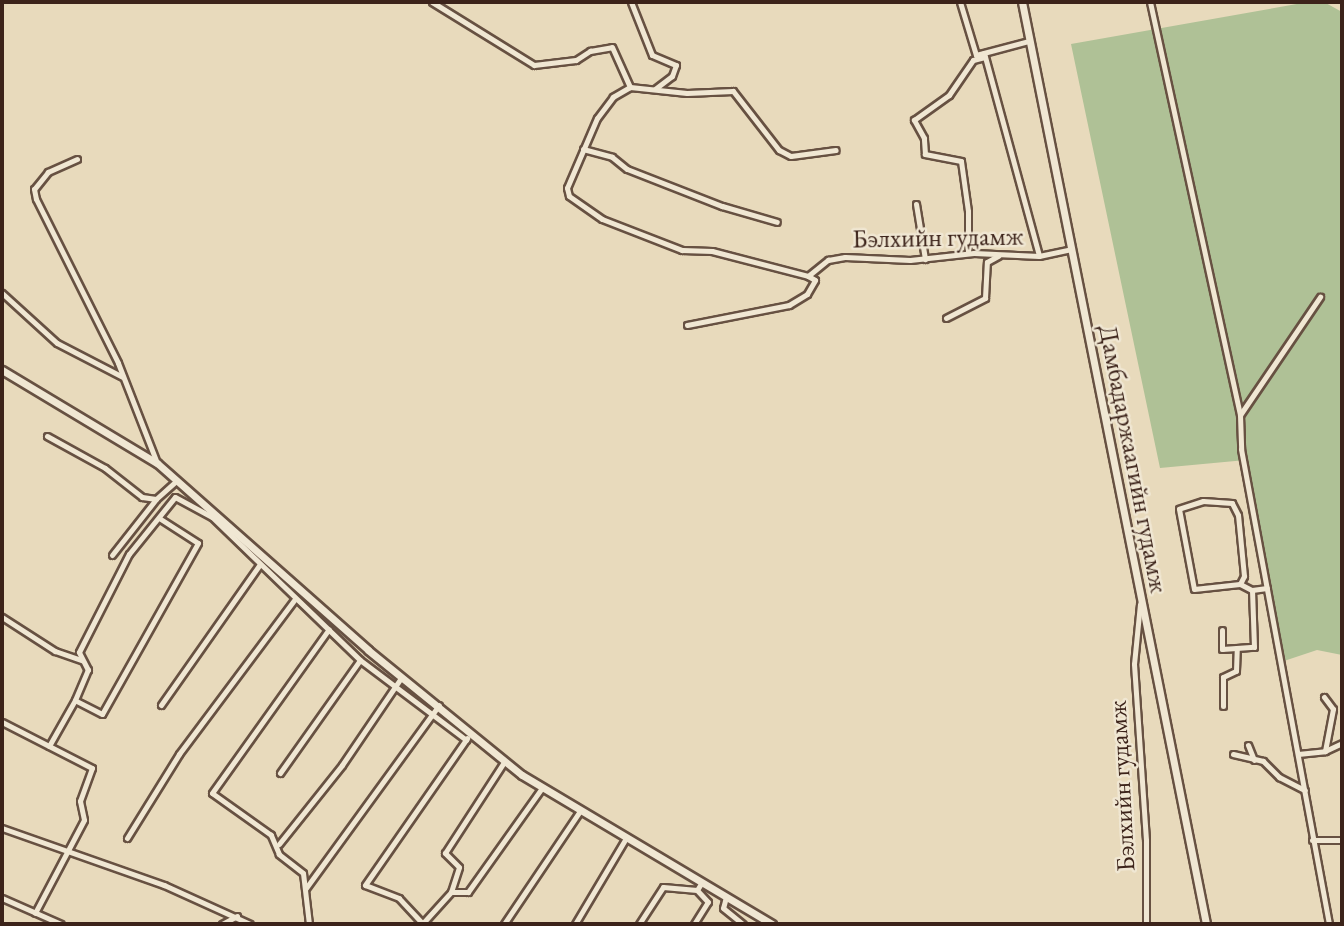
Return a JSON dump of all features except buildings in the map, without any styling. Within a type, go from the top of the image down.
[{"type":"main road","name":"Дамбадаржаагийн гудамж","points":[[1022,2],[1206,924]]},
{"type":"main road","points":[[2,370],[157,463],[213,516],[401,678],[439,705],[468,737],[542,788],[772,924]]},
{"type":"street","points":[[432,2],[534,65],[576,60],[590,51],[612,47],[630,87]]},
{"type":"street","points":[[631,2],[652,55],[676,65],[672,76],[655,89]]},
{"type":"street","name":"Бэлхийн гудамж","points":[[960,2],[976,55],[985,55],[1039,256]]},
{"type":"street","points":[[1150,2],[1240,415],[1241,449],[1329,924]]},
{"type":"street","points":[[968,253],[968,211],[961,161],[925,154],[924,138],[914,120],[949,95],[973,60],[1029,41]]},
{"type":"street","points":[[687,325],[748,315],[771,305],[789,305],[807,293],[815,280],[712,251],[682,250],[602,219],[567,192],[597,118],[613,97],[630,87],[733,91],[779,150],[791,156],[836,150]]},
{"type":"street","points":[[583,149],[612,157],[627,169],[722,206],[777,222]]},
{"type":"street","points":[[77,159],[48,172],[34,190],[36,199],[123,377],[157,463]]},
{"type":"street","points":[[916,204],[925,259]]},
{"type":"street","name":"Бэлхийн гудамж","points":[[808,276],[828,260],[925,259],[968,253],[1039,256],[1071,249]]},
{"type":"street","points":[[946,318],[985,298],[987,262],[998,256]]},
{"type":"street","points":[[2,293],[57,343],[123,377]]},
{"type":"street","points":[[1240,415],[1320,297]]},
{"type":"street","points":[[47,436],[88,457],[142,496],[156,499]]},
{"type":"street","points":[[112,555],[156,499],[175,482]]},
{"type":"street","points":[[49,746],[75,700],[88,670],[79,652],[119,570],[175,497],[213,516],[260,564],[282,582],[294,600],[360,660],[432,715],[468,737],[365,885],[399,898],[423,924],[451,892],[459,867],[445,853],[504,762]]},
{"type":"street","points":[[1240,584],[1244,576],[1238,515],[1232,503],[1203,501],[1180,509],[1194,589],[1240,584],[1252,590],[1267,588]]},
{"type":"street","points":[[75,700],[102,714],[198,543],[159,518]]},
{"type":"street","points":[[161,705],[260,564]]},
{"type":"street","points":[[1222,630],[1222,649],[1254,647],[1257,638],[1252,590]]},
{"type":"street","points":[[127,838],[179,754],[294,600]]},
{"type":"street","name":"Бэлхийн гудамж","points":[[1140,604],[1134,664],[1146,840],[1146,924]]},
{"type":"street","points":[[2,617],[55,651],[81,660]]},
{"type":"street","points":[[279,844],[212,793],[329,629]]},
{"type":"street","points":[[1223,706],[1223,677],[1236,671],[1237,648]]},
{"type":"street","points":[[280,773],[360,660]]},
{"type":"street","points":[[309,924],[303,873],[279,854],[279,844],[342,765],[401,678]]},
{"type":"street","points":[[1324,697],[1333,709],[1325,751]]},
{"type":"street","points":[[306,888],[439,705]]},
{"type":"street","points":[[2,722],[92,768],[80,801],[85,816],[35,913]]},
{"type":"street","points":[[1298,754],[1325,751],[1342,743]]},
{"type":"street","points":[[1248,745],[1254,760]]},
{"type":"street","points":[[1233,754],[1263,761],[1279,777],[1305,790]]},
{"type":"street","points":[[451,892],[468,892],[542,788]]},
{"type":"street","points":[[504,924],[580,811]]},
{"type":"street","points":[[2,828],[66,853],[164,885],[250,924]]},
{"type":"street","points":[[575,924],[626,838]]},
{"type":"street","points":[[1312,840],[1342,840]]},
{"type":"street","points":[[697,890],[702,882]]},
{"type":"street","points":[[639,924],[663,887],[697,890],[708,902],[694,924]]},
{"type":"street","points":[[726,897],[723,908],[743,924]]},
{"type":"street","points":[[2,898],[61,924]]},
{"type":"street","points":[[222,924],[237,916]]},
{"type":"green space","points":[[1308,2],[1324,2],[1342,12],[1342,655],[1317,650],[1278,663],[1246,460],[1160,468],[1071,44]]}]
